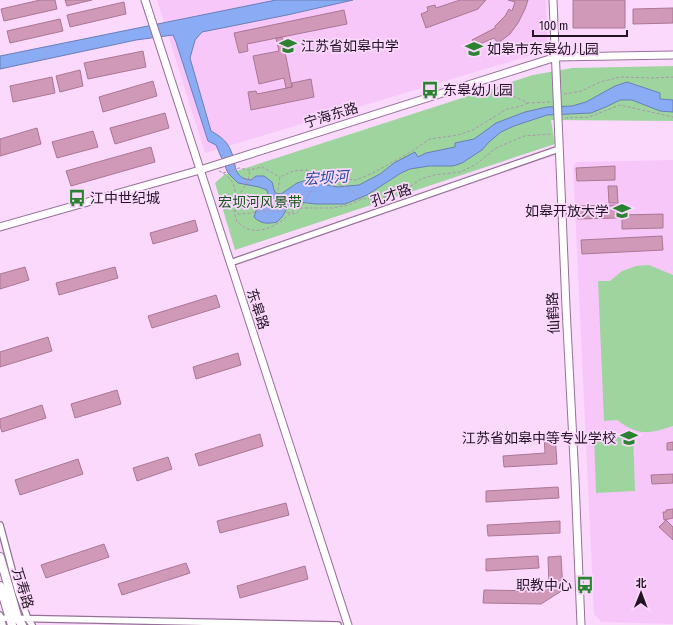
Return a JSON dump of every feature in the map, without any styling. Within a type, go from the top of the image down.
[{"type":"main road","name":"万寿路","points":[[0,557],[23,621]]},
{"type":"main road","name":"万寿路","points":[[0,586],[4,619]]},
{"type":"street","name":"东皋路","points":[[145,0],[348,625]]},
{"type":"street","name":"仙鹤路","points":[[553,0],[581,625]]},
{"type":"street","name":"宁海东路","points":[[0,227],[200,170],[556,57],[673,54]]},
{"type":"street","name":"孔才路","points":[[230,263],[559,149]]},
{"type":"street","points":[[0,524],[18,592],[23,621]]},
{"type":"street","points":[[3,625],[4,619],[23,621],[338,625]]},
{"type":"street","points":[[23,621],[32,625]]},
{"type":"path","points":[[280,177],[293,171],[306,170],[327,177],[356,180],[373,173],[409,153],[430,139],[458,135],[473,130],[507,109],[528,103],[549,102],[557,98],[582,91],[600,82],[620,76],[653,78],[673,77]]},
{"type":"path","points":[[509,94],[528,103]]},
{"type":"path","points":[[558,117],[589,117],[620,106],[673,117]]},
{"type":"path","points":[[280,177],[278,190],[265,198],[246,204],[234,211],[237,222],[248,229],[261,230],[273,226],[286,218],[296,208],[332,208],[349,205],[362,199],[391,196],[405,190],[421,179],[460,172],[475,165],[496,148],[524,136],[558,133]]},
{"type":"path","points":[[280,177],[262,167],[249,170],[239,168],[223,173],[233,182],[235,194],[233,207],[238,214],[249,214],[264,211],[280,211],[296,214],[303,207],[314,186],[321,180],[337,183],[351,190],[362,199]]},
{"type":"path","points":[[234,200],[241,192],[250,176],[249,170]]},
{"type":"shaded area","name":"江苏省如皋中学","points":[[157,0],[546,0],[547,44],[539,53],[205,153]]},
{"type":"shaded area","name":"江苏省如皋中等专业学校","points":[[673,160],[673,624],[601,622],[594,614],[573,167],[576,162]]},
{"type":"green space","name":"宏坝河风景带","points":[[673,66],[673,121],[551,120],[555,144],[235,250],[215,183],[224,175],[533,75],[572,68]]},
{"type":"green space","points":[[649,265],[673,275],[673,426],[657,431],[644,432],[631,429],[617,420],[604,421],[598,281],[610,281],[622,271],[636,266]]},
{"type":"green space","points":[[633,434],[635,491],[596,493],[594,435]]},
{"type":"water","points":[[276,0],[353,0],[202,32],[195,40],[190,58],[211,131],[227,144],[233,156],[236,170],[241,176],[245,179],[251,180],[256,176],[264,176],[272,182],[275,193],[281,194],[297,183],[303,181],[310,181],[337,187],[359,185],[415,152],[418,157],[426,153],[455,147],[455,143],[474,139],[496,123],[525,112],[547,107],[572,106],[586,102],[615,86],[627,82],[660,93],[660,99],[673,100],[673,112],[660,111],[632,100],[620,100],[591,113],[547,115],[501,132],[482,150],[462,163],[453,166],[429,166],[410,169],[401,173],[367,195],[345,204],[294,203],[288,207],[277,222],[267,223],[259,221],[254,217],[257,208],[264,205],[269,199],[267,190],[238,183],[228,173],[216,145],[208,141],[173,35],[136,40],[0,69],[0,56]]},
{"type":"building","points":[[40,0],[55,0],[57,9],[4,21],[1,9]]},
{"type":"building","points":[[65,0],[92,0],[67,6]]},
{"type":"building","points":[[460,0],[486,0],[478,9],[426,28],[421,14],[428,11],[427,7],[435,5],[436,8]]},
{"type":"building","points":[[508,0],[528,0],[518,23],[510,34],[498,43],[494,38],[475,46],[472,40],[495,28],[509,9],[512,11],[515,2]]},
{"type":"building","points":[[573,0],[625,0],[625,28],[573,28]]},
{"type":"building","points":[[124,2],[126,14],[70,27],[67,15]]},
{"type":"building","points":[[673,8],[673,23],[633,24],[633,9]]},
{"type":"building","points":[[344,10],[347,24],[247,44],[248,51],[239,53],[234,33]]},
{"type":"building","points":[[60,19],[63,31],[10,43],[7,31]]},
{"type":"building","points":[[282,37],[292,87],[286,88],[284,78],[259,84],[253,56],[279,51],[276,38]]},
{"type":"building","points":[[143,51],[146,67],[88,79],[84,63]]},
{"type":"building","points":[[80,70],[83,86],[60,92],[56,76]]},
{"type":"building","points":[[52,77],[55,93],[13,102],[10,86]]},
{"type":"building","points":[[311,79],[314,97],[251,110],[248,92],[256,91],[257,94],[292,87],[292,83]]},
{"type":"building","points":[[153,81],[157,96],[103,112],[99,97]]},
{"type":"building","points":[[165,113],[169,128],[115,144],[110,128]]},
{"type":"building","points":[[37,128],[41,144],[0,156],[0,139]]},
{"type":"building","points":[[93,131],[98,147],[57,158],[52,142]]},
{"type":"building","points":[[151,147],[155,162],[71,186],[66,171]]},
{"type":"building","points":[[615,166],[615,180],[577,181],[576,168]]},
{"type":"building","points":[[608,186],[617,186],[618,203],[609,203]]},
{"type":"building","points":[[616,205],[617,218],[578,219],[578,206]]},
{"type":"building","points":[[663,214],[663,228],[622,229],[622,215]]},
{"type":"building","points":[[195,220],[198,231],[153,244],[150,233]]},
{"type":"building","points":[[662,236],[663,250],[582,254],[581,240]]},
{"type":"building","points":[[25,267],[29,280],[0,289],[0,274]]},
{"type":"building","points":[[115,267],[118,278],[59,295],[56,283]]},
{"type":"building","points":[[216,295],[220,307],[152,328],[148,316]]},
{"type":"building","points":[[48,337],[52,351],[0,367],[0,352]]},
{"type":"building","points":[[238,353],[241,365],[196,379],[193,367]]},
{"type":"building","points":[[117,390],[121,404],[75,418],[71,404]]},
{"type":"building","points":[[42,405],[46,418],[2,432],[0,419]]},
{"type":"building","points":[[260,434],[263,446],[199,466],[195,454]]},
{"type":"building","points":[[544,434],[555,434],[557,464],[504,467],[503,456],[545,453]]},
{"type":"building","points":[[673,442],[673,450],[667,450],[667,443]]},
{"type":"building","points":[[168,457],[172,469],[137,481],[133,468]]},
{"type":"building","points":[[78,459],[83,474],[20,495],[15,480]]},
{"type":"building","points":[[673,474],[673,483],[652,484],[651,475]]},
{"type":"building","points":[[558,487],[559,498],[486,502],[486,491]]},
{"type":"building","points":[[286,503],[289,515],[220,533],[217,521]]},
{"type":"building","points":[[673,509],[673,518],[664,520],[663,512]]},
{"type":"building","points":[[666,520],[673,527],[673,540],[659,527]]},
{"type":"building","points":[[560,521],[560,533],[488,536],[487,525]]},
{"type":"building","points":[[104,544],[109,557],[46,578],[41,565]]},
{"type":"building","points":[[538,556],[539,568],[486,571],[486,559]]},
{"type":"building","points":[[561,556],[563,590],[541,604],[483,603],[484,590],[539,591],[549,586],[548,557]]},
{"type":"building","points":[[186,563],[190,573],[122,595],[118,584]]},
{"type":"building","points":[[305,566],[308,579],[240,598],[237,586]]},
{"type":"place","name":"江苏省如皋中学","points":[[288,46]]},
{"type":"place","name":"如皋市东皋幼儿园","points":[[474,49]]},
{"type":"place","name":"东皋幼儿园","points":[[430,90]]},
{"type":"place","name":"江中世纪城","points":[[77,198]]},
{"type":"place","name":"如皋开放大学","points":[[622,211]]},
{"type":"place","name":"江苏省如皋中等专业学校","points":[[629,438]]},
{"type":"place","name":"职教中心","points":[[585,585]]},
{"type":"water label","name":"宏坝河","points":[[326,178]]}]
